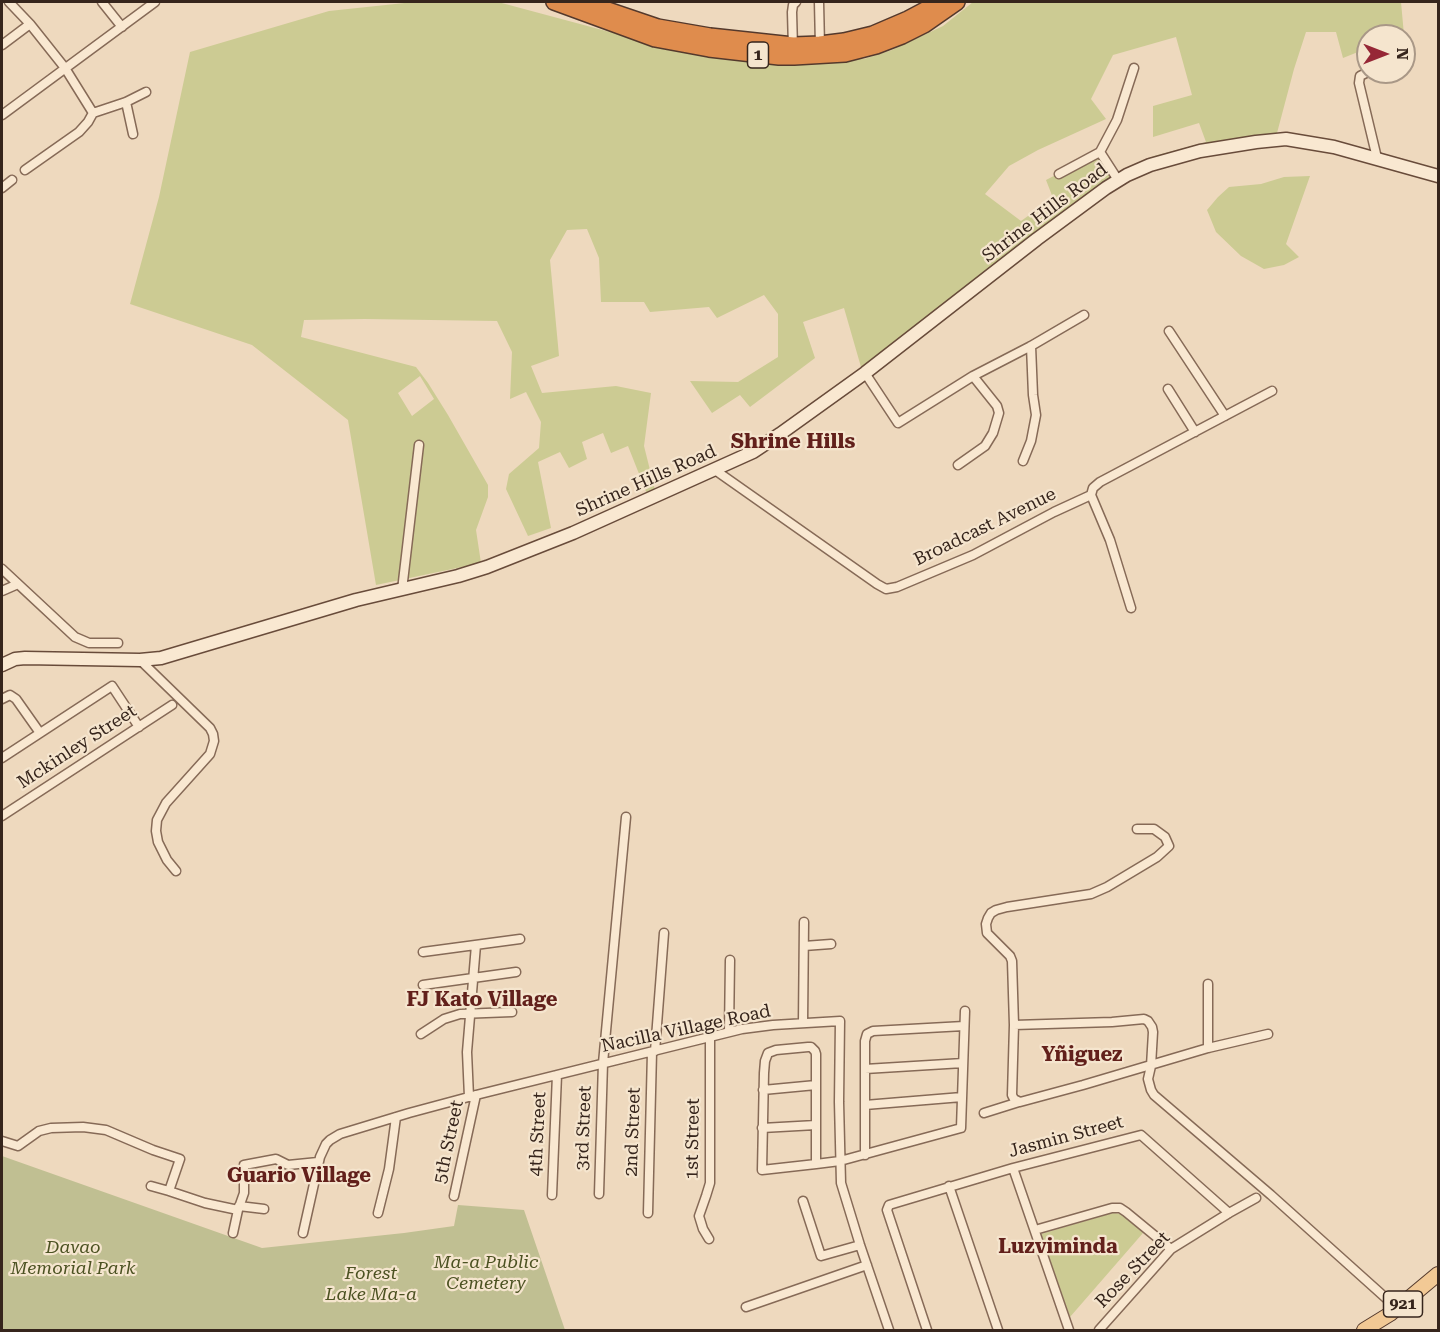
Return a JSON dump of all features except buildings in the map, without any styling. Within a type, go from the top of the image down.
[{"type":"highway","name":"1","points":[[554,2],[656,39],[709,49],[762,55],[793,51],[861,51],[889,42],[924,25],[957,2]]},
{"type":"highway","name":"1","points":[[584,2],[658,27],[793,51]]},
{"type":"highway","name":"1","points":[[820,50],[885,30],[937,2]]},
{"type":"main road","name":"921","points":[[1364,1330],[1398,1309],[1438,1274]]},
{"type":"street","points":[[9,2],[65,68],[93,113]]},
{"type":"street","points":[[102,2],[122,27]]},
{"type":"street","points":[[2,116],[155,2]]},
{"type":"street","points":[[793,51],[792,12],[796,2]]},
{"type":"street","points":[[819,2],[820,50]]},
{"type":"street","points":[[2,45],[30,24]]},
{"type":"street","points":[[1059,174],[1100,152],[1117,120],[1134,68]]},
{"type":"street","points":[[1359,84],[1377,158]]},
{"type":"street","points":[[25,170],[79,132],[93,113],[126,102],[146,92]]},
{"type":"street","points":[[126,102],[133,134]]},
{"type":"street","name":"Shrine Hills Road","points":[[2,664],[25,658],[140,660],[167,656],[356,600],[458,576],[527,552],[583,529],[753,452],[865,373],[1037,239],[1118,180],[1138,170],[1184,154],[1286,139],[1316,143],[1438,176]]},
{"type":"street","points":[[1100,152],[1118,180]]},
{"type":"street","points":[[2,188],[12,180]]},
{"type":"street","points":[[865,373],[898,423],[973,376],[1084,315]]},
{"type":"street","points":[[1168,331],[1225,416]]},
{"type":"street","points":[[1023,461],[1031,441],[1036,415],[1031,346]]},
{"type":"street","points":[[958,465],[985,446],[993,433],[999,413],[997,406],[973,376]]},
{"type":"street","points":[[1168,389],[1195,432]]},
{"type":"street","points":[[1131,608],[1110,540],[1091,495],[1093,488],[1100,482],[1272,391]]},
{"type":"street","points":[[402,590],[419,445]]},
{"type":"street","name":"Broadcast Avenue","points":[[715,470],[886,589],[897,587],[973,555],[1091,495]]},
{"type":"street","points":[[2,569],[81,641],[118,643]]},
{"type":"street","points":[[2,591],[18,584]]},
{"type":"street","points":[[140,660],[210,728],[213,734],[214,741],[210,753],[166,803],[157,820],[158,842],[167,860],[176,871]]},
{"type":"street","points":[[2,758],[112,686],[139,727]]},
{"type":"street","points":[[2,699],[10,696],[16,699],[40,732]]},
{"type":"street","name":"Mckinley Street","points":[[2,816],[172,705]]},
{"type":"street","name":"3rd Street","points":[[599,1194],[603,1063],[626,817]]},
{"type":"street","points":[[1020,1102],[1012,1095],[1014,1024],[1012,961],[1010,956],[987,933],[988,918],[996,910],[1007,907],[1092,894],[1157,857],[1170,846],[1165,837],[1154,829],[1137,829]]},
{"type":"street","points":[[804,922],[804,1023]]},
{"type":"street","name":"2nd Street","points":[[648,1213],[654,1051],[664,933]]},
{"type":"street","points":[[423,952],[520,939]]},
{"type":"street","points":[[804,946],[831,944]]},
{"type":"street","name":"5th Street","points":[[454,1196],[472,1096],[467,1052],[476,945]]},
{"type":"street","points":[[729,1032],[730,960]]},
{"type":"street","points":[[423,986],[516,972]]},
{"type":"street","points":[[1208,984],[1208,1048]]},
{"type":"street","points":[[816,1164],[816,1054],[813,1048],[808,1047],[768,1053],[765,1061],[763,1090],[762,1170],[816,1164],[840,1161],[961,1128],[965,1011]]},
{"type":"street","points":[[421,1034],[452,1016],[469,1013],[512,1012]]},
{"type":"street","points":[[1014,1024],[1144,1019],[1148,1021],[1153,1032],[1148,1079],[1154,1095],[1271,1195],[1398,1309]]},
{"type":"street","name":"Nacilla Village Road","points":[[318,1162],[326,1144],[335,1137],[472,1096],[729,1032],[765,1026],[840,1021],[842,1188],[889,1330]]},
{"type":"street","points":[[865,1155],[865,1037],[867,1034],[873,1031],[964,1026]]},
{"type":"street","points":[[984,1113],[1208,1048],[1268,1034]]},
{"type":"street","name":"1st Street","points":[[709,1239],[699,1216],[710,1183],[710,1037]]},
{"type":"street","points":[[865,1069],[963,1063]]},
{"type":"street","name":"4th Street","points":[[552,1195],[557,1075]]},
{"type":"street","points":[[763,1090],[816,1085]]},
{"type":"street","points":[[865,1105],[962,1097]]},
{"type":"street","points":[[378,1213],[392,1150],[396,1117]]},
{"type":"street","points":[[762,1128],[816,1125]]},
{"type":"street","points":[[2,1141],[18,1146],[39,1131],[51,1128],[83,1127],[106,1130],[180,1159],[169,1191]]},
{"type":"street","name":"Jasmin Street","points":[[927,1330],[887,1210],[889,1205],[1013,1168],[1141,1135],[1229,1213]]},
{"type":"street","points":[[233,1233],[238,1208],[244,1193],[244,1165],[276,1159],[288,1165],[318,1162],[303,1233]]},
{"type":"street","points":[[1013,1168],[1069,1330]]},
{"type":"street","points":[[151,1186],[205,1203],[264,1209]]},
{"type":"street","points":[[949,1186],[998,1330]]},
{"type":"street","name":"Rose Street","points":[[1099,1330],[1171,1249],[1256,1198]]},
{"type":"street","points":[[803,1201],[820,1256],[860,1245]]},
{"type":"street","points":[[1035,1230],[1112,1208],[1120,1208],[1171,1249]]},
{"type":"street","points":[[746,1307],[867,1265]]},
{"type":"shaded area","points":[[414,2],[498,2],[662,46],[864,59],[892,50],[943,26],[973,2],[1401,2],[1403,24],[1356,24],[1356,53],[1343,58],[1336,32],[1306,32],[1277,133],[1199,145],[1155,158],[951,299],[861,367],[844,308],[803,322],[815,358],[750,407],[740,395],[712,413],[690,381],[738,382],[778,357],[778,314],[764,295],[717,318],[709,307],[650,312],[644,302],[601,302],[599,258],[587,229],[567,230],[550,260],[559,356],[531,366],[542,393],[616,386],[651,393],[644,446],[655,490],[647,494],[628,446],[611,453],[603,433],[582,442],[587,459],[569,468],[560,452],[538,462],[551,528],[528,536],[506,489],[509,474],[539,448],[541,422],[526,392],[510,399],[512,352],[497,321],[304,320],[301,337],[416,367],[448,415],[488,485],[488,497],[476,530],[481,563],[376,585],[348,420],[252,345],[130,304],[159,197],[190,52],[329,11]],"holes":[[[1176,37],[1192,95],[1153,106],[1153,137],[1199,123],[1206,142],[1154,156],[1115,175],[1100,152],[1046,180],[1053,198],[1021,221],[985,194],[1009,166],[1106,119],[1091,99],[1113,55]],[[420,376],[434,399],[412,416],[398,393]]]},
{"type":"shaded area","points":[[1310,176],[1286,244],[1299,257],[1284,265],[1264,269],[1241,256],[1216,232],[1207,210],[1229,187],[1261,184],[1284,177]]},
{"type":"shaded area","points":[[1113,1213],[1126,1216],[1143,1233],[1070,1317],[1041,1234]]},
{"type":"green space","points":[[2,1156],[262,1248],[454,1226],[458,1205],[524,1210],[565,1330],[2,1330]]},
{"type":"district","name":"Shrine Hills","points":[[793,442]]},
{"type":"district","name":"FJ Kato Village","points":[[482,1000]]},
{"type":"district","name":"Yñiguez","points":[[1082,1055]]},
{"type":"district","name":"Guario Village","points":[[299,1176]]},
{"type":"district","name":"Luzviminda","points":[[1058,1247]]},
{"type":"park label","name":"Davao Memorial Park","points":[[73,1258]]},
{"type":"park label","name":"Ma-a Public Cemetery","points":[[486,1273]]},
{"type":"park label","name":"Forest Lake Ma-a","points":[[371,1284]]}]
